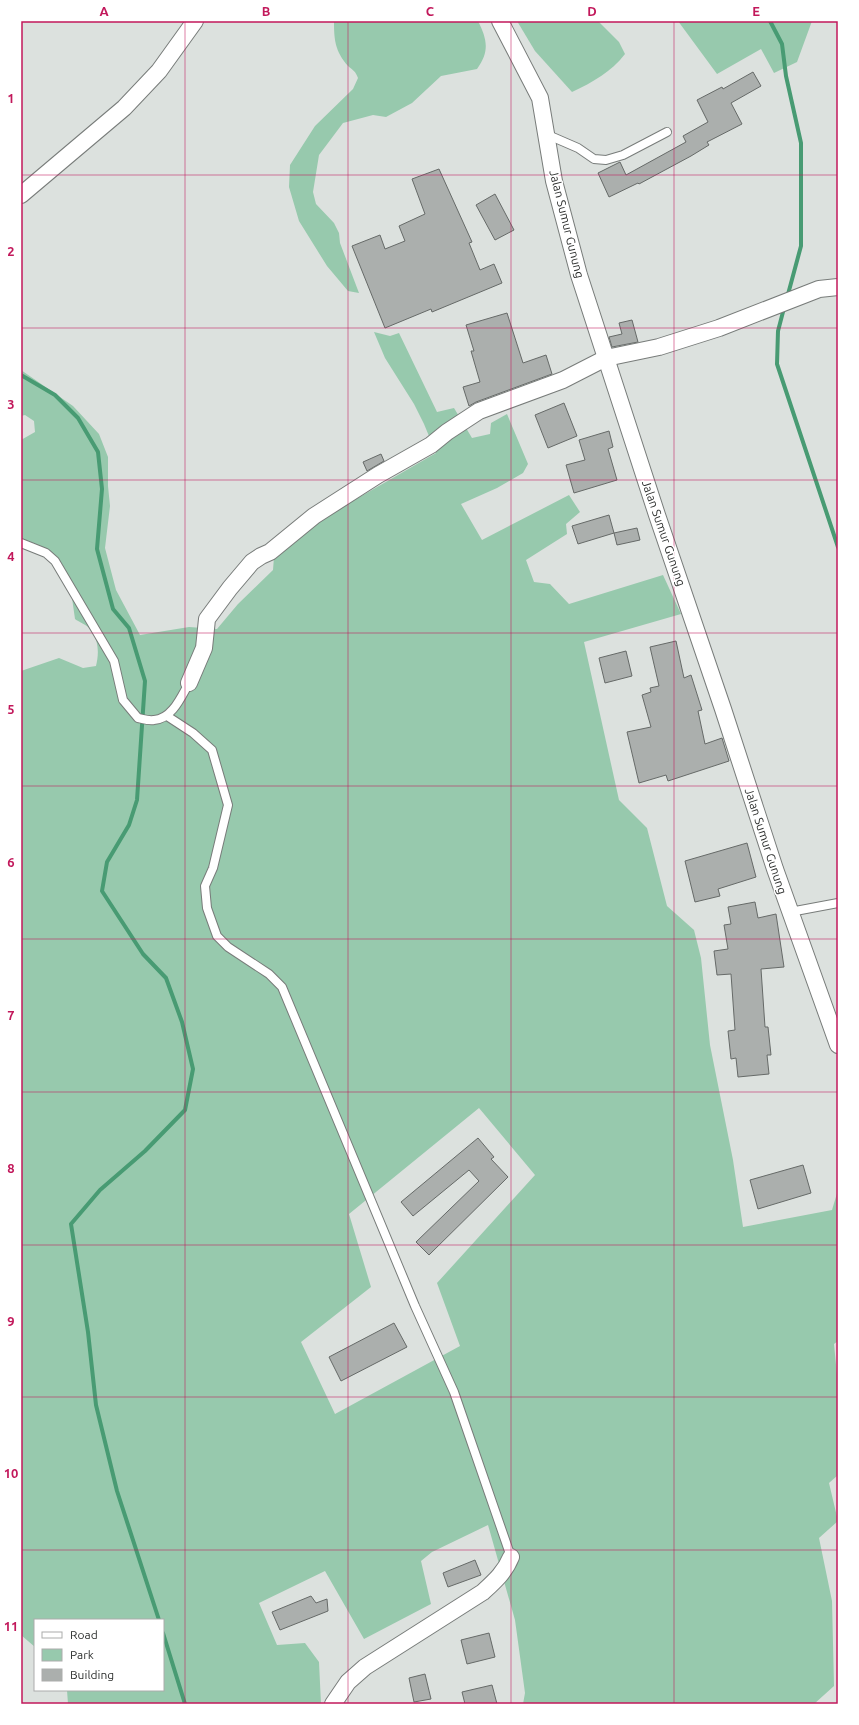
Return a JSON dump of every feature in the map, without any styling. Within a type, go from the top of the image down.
[{"type":"street","points":[[21,194],[124,108],[159,71],[195,21]]},
{"type":"street","name":"Jalan Sumur Gunung","points":[[500,21],[540,98],[548,134],[554,181],[579,275],[657,515],[723,709],[774,869],[838,1045]]},
{"type":"street","points":[[189,683],[204,648],[207,619],[252,562],[270,552],[314,516],[378,475],[431,445],[447,432],[479,411],[564,380],[606,358],[659,347],[719,328],[819,289],[838,288]]},
{"type":"street","points":[[334,1704],[348,1682],[365,1667],[483,1592],[498,1578],[508,1565],[511,1557]]},
{"type":"lane","points":[[548,134],[578,148],[594,159],[606,160],[623,156],[667,132]]},
{"type":"lane","points":[[21,543],[46,554],[55,561],[114,661],[124,700],[138,718],[153,721],[167,716],[176,706],[189,683]]},
{"type":"lane","points":[[167,716],[193,733],[212,750],[228,805],[213,868],[205,886],[207,908],[217,936],[228,947],[269,974],[282,987],[415,1306],[454,1392],[511,1557]]},
{"type":"lane","points":[[790,912],[838,903]]},
{"type":"green space","points":[[334,21],[478,21],[486,45],[484,56],[477,69],[441,76],[412,103],[386,117],[373,115],[343,123],[319,155],[313,192],[316,204],[334,223],[339,233],[340,243],[359,293],[348,291],[327,266],[299,221],[289,187],[290,165],[315,126],[353,89],[358,78],[340,55],[335,40]]},
{"type":"green space","points":[[517,21],[598,21],[619,42],[625,54],[614,66],[601,76],[572,92],[535,51]]},
{"type":"green space","points":[[678,21],[812,21],[797,62],[774,73],[761,49],[717,74]]},
{"type":"green space","points":[[374,332],[390,336],[399,333],[437,412],[454,408],[472,438],[490,434],[491,423],[507,414],[528,464],[523,473],[497,488],[461,504],[482,540],[569,495],[580,512],[566,524],[567,534],[526,560],[534,582],[550,584],[569,604],[663,575],[681,614],[584,642],[619,800],[647,828],[667,906],[694,930],[701,958],[710,1045],[733,1160],[743,1227],[832,1210],[838,1190],[838,1341],[834,1344],[838,1385],[838,1475],[829,1483],[838,1521],[819,1538],[832,1601],[834,1686],[814,1704],[523,1704],[525,1693],[515,1620],[488,1525],[432,1552],[421,1561],[431,1604],[364,1639],[325,1571],[259,1603],[277,1645],[305,1643],[319,1662],[321,1704],[68,1704],[67,1691],[164,1691],[164,1619],[34,1619],[34,1646],[21,1635],[21,671],[59,658],[83,668],[96,666],[98,652],[94,634],[85,625],[75,619],[70,584],[47,556],[21,545],[21,440],[35,432],[34,421],[25,415],[21,416],[21,370],[73,406],[99,434],[108,457],[110,506],[105,548],[116,590],[140,635],[189,627],[217,629],[238,604],[273,570],[274,557],[320,520],[436,453],[414,404],[385,358]],"holes":[[[479,1108],[535,1175],[437,1283],[460,1346],[335,1414],[301,1342],[371,1287],[349,1214]]]},
{"type":"building","points":[[753,72],[761,86],[731,103],[742,124],[707,142],[709,145],[691,156],[639,184],[638,183],[609,197],[598,173],[620,162],[626,175],[686,142],[683,136],[708,122],[697,100],[722,87],[723,89]]},
{"type":"building","points":[[439,169],[472,242],[469,243],[480,270],[494,264],[502,283],[432,312],[431,309],[385,328],[352,246],[380,235],[385,249],[405,241],[399,226],[425,214],[412,179]]},
{"type":"building","points":[[495,194],[514,230],[495,240],[476,205]]},
{"type":"building","points":[[507,313],[523,363],[546,355],[552,374],[476,402],[469,406],[463,387],[480,382],[471,351],[474,351],[466,325]]},
{"type":"building","points":[[632,320],[638,342],[612,347],[609,337],[622,334],[619,323]]},
{"type":"building","points":[[564,403],[577,436],[548,448],[535,415]]},
{"type":"building","points":[[609,431],[613,447],[608,449],[617,480],[574,493],[566,465],[585,460],[579,440]]},
{"type":"building","points":[[381,454],[384,461],[367,471],[363,462]]},
{"type":"building","points":[[609,515],[614,533],[578,544],[572,526]]},
{"type":"building","points":[[637,528],[640,540],[617,545],[614,533]]},
{"type":"building","points":[[676,641],[684,678],[691,675],[702,710],[698,711],[705,744],[722,738],[729,761],[668,781],[666,775],[639,783],[627,732],[651,727],[642,695],[651,692],[650,688],[659,686],[650,647]]},
{"type":"building","points":[[626,651],[632,676],[605,683],[599,658]]},
{"type":"building","points":[[747,843],[756,877],[718,889],[720,896],[695,902],[685,861]]},
{"type":"building","points":[[755,902],[758,918],[776,914],[784,967],[761,969],[765,1027],[768,1027],[771,1055],[767,1055],[769,1074],[738,1077],[736,1058],[731,1059],[728,1031],[735,1030],[731,974],[717,975],[714,951],[728,949],[724,925],[731,924],[728,907]]},
{"type":"building","points":[[478,1138],[494,1157],[491,1159],[508,1177],[429,1255],[416,1242],[479,1181],[469,1170],[413,1216],[401,1202]]},
{"type":"building","points":[[803,1165],[811,1193],[758,1209],[750,1180]]},
{"type":"building","points":[[394,1323],[407,1347],[341,1381],[329,1357]]},
{"type":"building","points":[[475,1560],[481,1575],[448,1587],[443,1573]]},
{"type":"building","points":[[311,1596],[316,1603],[327,1599],[328,1611],[280,1630],[272,1612]]},
{"type":"building","points":[[489,1633],[495,1657],[467,1664],[461,1640]]},
{"type":"building","points":[[425,1674],[431,1699],[414,1702],[409,1678]]},
{"type":"building","points":[[492,1685],[497,1704],[465,1704],[462,1692]]},
{"type":"waterway","points":[[770,21],[782,44],[786,76],[801,143],[801,246],[787,298]]},
{"type":"waterway","points":[[784,308],[778,331],[777,364],[838,547]]},
{"type":"waterway","points":[[21,375],[55,395],[78,418],[98,452],[102,489],[97,549],[113,609],[129,628],[145,681],[137,800],[129,825],[107,862],[102,891],[143,954],[166,978],[182,1022],[193,1069],[185,1110],[145,1151],[100,1190],[71,1224],[88,1332],[96,1405],[117,1491],[159,1619]]},
{"type":"waterway","points":[[164,1636],[185,1704]]}]
